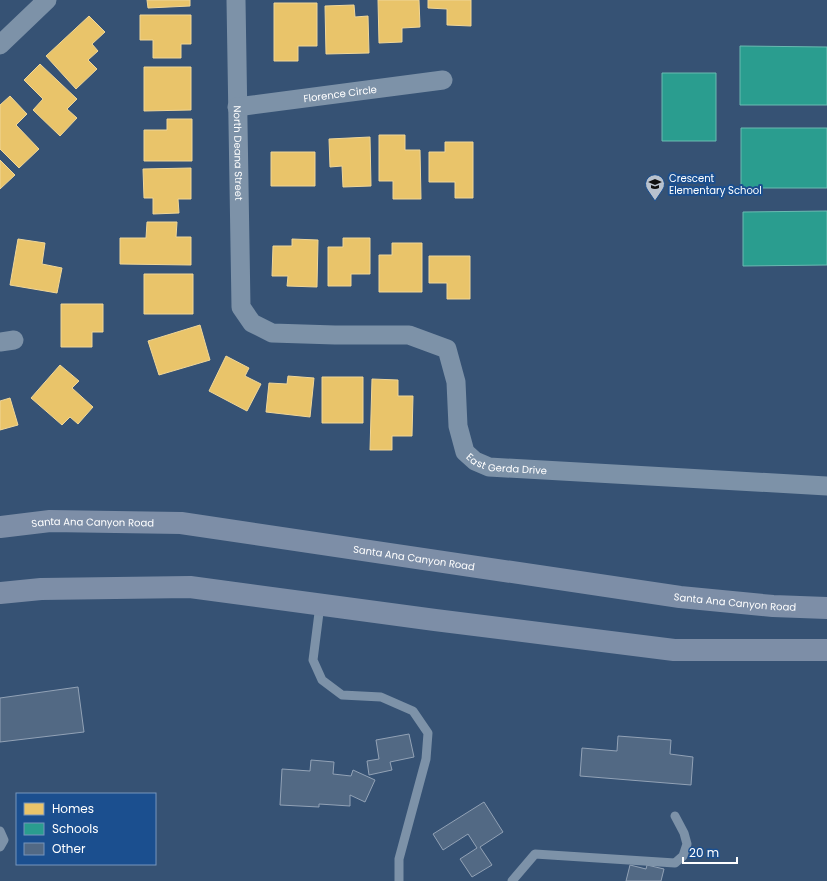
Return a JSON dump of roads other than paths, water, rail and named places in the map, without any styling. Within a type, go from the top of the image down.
[{"type":"main road","name":"Santa Ana Canyon Road","points":[[0,527],[50,521],[181,523],[680,597],[773,606],[827,608]]},
{"type":"main road","points":[[0,593],[41,589],[190,587],[674,650],[827,650]]},
{"type":"street","points":[[0,44],[47,0]]},
{"type":"street","name":"North Deana Street","points":[[236,0],[241,307]]},
{"type":"street","name":"Florence Circle","points":[[238,107],[443,80]]},
{"type":"street","name":"East Gerda Drive","points":[[241,307],[252,323],[272,333],[409,335],[447,349],[456,382],[458,426],[465,452],[475,461],[489,467],[827,486]]},
{"type":"lane","points":[[320,605],[313,660],[322,680],[342,695],[382,697],[413,711],[428,733],[426,759],[399,859],[399,881]]},
{"type":"lane","points":[[512,881],[535,854],[675,863],[684,856],[687,844],[684,833],[676,816]]},
{"type":"lane","points":[[0,831],[4,840],[0,848]]},
{"type":"place","name":"Crescent Elementary School","points":[[655,201]]}]
